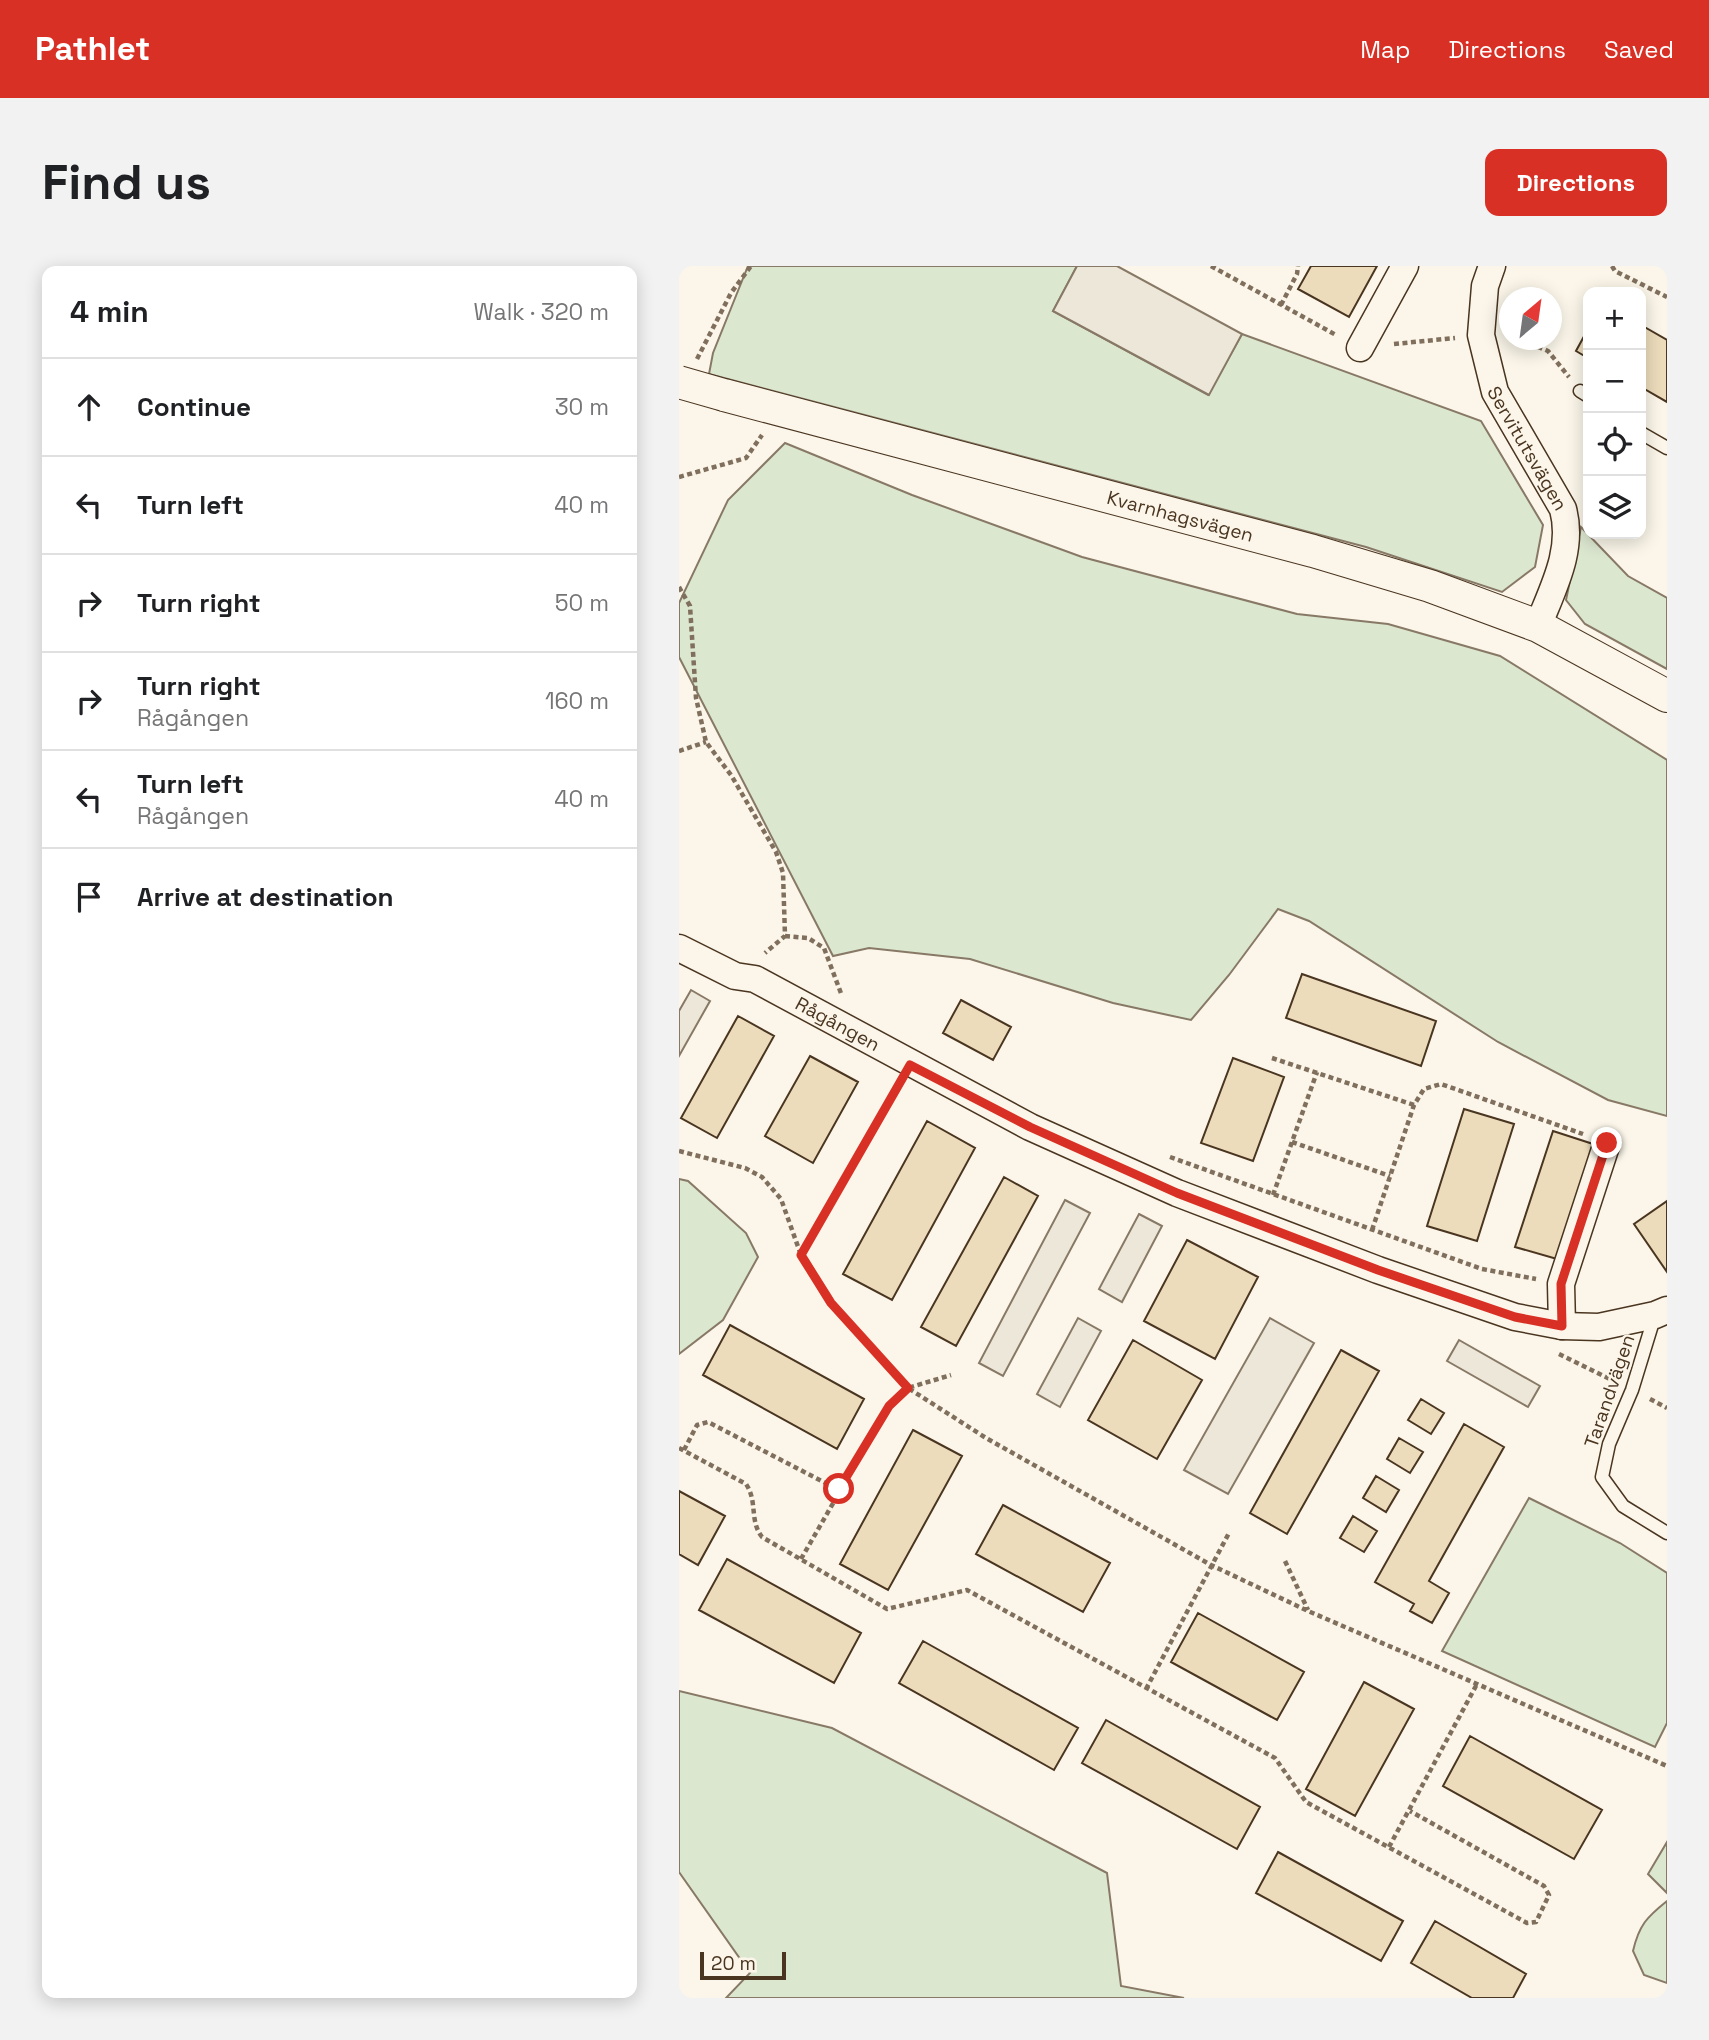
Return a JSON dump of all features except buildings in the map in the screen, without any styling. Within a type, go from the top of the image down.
[{"type":"street","points":[[1360,348],[1405,266]]},
{"type":"street","name":"Servitutsvägen","points":[[1492,266],[1485,286],[1481,335],[1495,392],[1563,509],[1566,523],[1568,540],[1563,563],[1538,626]]},
{"type":"street","name":"Kvarnhagsvägen","points":[[687,373],[724,395],[1313,551],[1430,586],[1538,626],[1667,696]]},
{"type":"street","name":"Rågången","points":[[679,948],[745,978],[1030,1127],[1177,1193],[1378,1270],[1504,1314],[1562,1326],[1599,1327],[1661,1312]]},
{"type":"street","points":[[1562,1326],[1561,1284],[1607,1143]]},
{"type":"lane","points":[[1646,436],[1667,448]]},
{"type":"lane","name":"Tarandvägen","points":[[1661,1312],[1609,1444],[1602,1477],[1623,1506],[1667,1534]]},
{"type":"path","points":[[687,373],[731,293],[751,266]]},
{"type":"path","points":[[1281,304],[1297,275],[1298,266]]},
{"type":"path","points":[[1612,266],[1615,271],[1667,297]]},
{"type":"path","points":[[1546,350],[1583,392]]},
{"type":"path","points":[[679,477],[746,458],[761,439],[772,408]]},
{"type":"path","points":[[679,587],[690,607],[696,698],[706,741],[731,775],[776,852],[783,873],[785,936]]},
{"type":"path","points":[[679,751],[706,741]]},
{"type":"path","points":[[745,978],[762,956],[785,936],[808,938],[824,948],[843,996]]},
{"type":"path","points":[[1272,1058],[1415,1105]]},
{"type":"path","points":[[801,1255],[910,1065]]},
{"type":"path","points":[[1273,1195],[1317,1072]]},
{"type":"path","points":[[1372,1230],[1415,1105],[1424,1089],[1441,1084],[1607,1143]]},
{"type":"path","points":[[1292,1142],[1390,1176]]},
{"type":"path","points":[[679,1151],[745,1168],[762,1177],[781,1199],[801,1255],[831,1303],[908,1388],[986,1438],[1212,1564],[1308,1611],[1667,1766]]},
{"type":"path","points":[[1158,1153],[1482,1269],[1561,1284]]},
{"type":"path","points":[[1547,1349],[1667,1408]]},
{"type":"path","points":[[801,1559],[889,1406],[908,1388],[951,1375]]},
{"type":"path","points":[[839,1489],[708,1422],[698,1425],[682,1449],[746,1484],[752,1494],[755,1528],[762,1537],[887,1609],[967,1590],[1275,1758],[1306,1802],[1527,1923],[1536,1922],[1549,1895],[1544,1886],[1411,1811]]},
{"type":"path","points":[[1146,1689],[1230,1533]]},
{"type":"path","points":[[1285,1561],[1308,1611]]},
{"type":"path","points":[[1389,1847],[1411,1811],[1477,1684]]},
{"type":"green space","points":[[748,266],[1077,266],[1053,311],[1208,395],[1242,334],[1481,421],[1543,525],[1535,567],[1502,592],[1366,547],[709,374],[713,353]]},
{"type":"green space","points":[[785,443],[912,495],[1082,557],[1297,614],[1388,624],[1500,656],[1667,760],[1667,1116],[1608,1100],[1498,1042],[1309,921],[1278,909],[1229,975],[1191,1020],[1113,1003],[970,959],[869,948],[833,956],[679,657],[679,603],[728,500]]},
{"type":"green space","points":[[1581,527],[1583,539],[1593,539],[1628,576],[1667,598],[1667,669],[1585,624],[1566,600]]},
{"type":"green space","points":[[679,1179],[688,1181],[746,1233],[758,1257],[723,1320],[679,1354]]},
{"type":"green space","points":[[1529,1498],[1620,1543],[1667,1573],[1667,1723],[1655,1747],[1442,1651]]},
{"type":"green space","points":[[679,1691],[832,1728],[1107,1873],[1121,1986],[1184,1998],[726,1998],[750,1973],[679,1872]]},
{"type":"green space","points":[[1667,1842],[1667,1893],[1648,1874]]},
{"type":"green space","points":[[1667,1901],[1667,1983],[1644,1975],[1633,1951],[1645,1922]]},
{"type":"shaded area","points":[[1077,266],[1117,266],[1242,334],[1209,395],[1053,311]]},
{"type":"shaded area","points":[[691,990],[710,1001],[679,1056],[679,1011]]},
{"type":"shaded area","points":[[1065,1200],[1090,1213],[1003,1376],[979,1363]]},
{"type":"shaded area","points":[[1139,1214],[1162,1226],[1122,1302],[1099,1289]]},
{"type":"shaded area","points":[[1078,1318],[1101,1331],[1060,1407],[1037,1394]]},
{"type":"shaded area","points":[[1270,1318],[1314,1343],[1228,1494],[1184,1470]]},
{"type":"shaded area","points":[[1459,1340],[1540,1386],[1528,1407],[1447,1361]]},
{"type":"route","points":[[839,1489],[889,1406],[908,1388],[831,1303],[801,1255],[910,1065],[1030,1127],[1177,1193],[1378,1270],[1515,1317],[1562,1326],[1561,1284],[1607,1143]]}]
